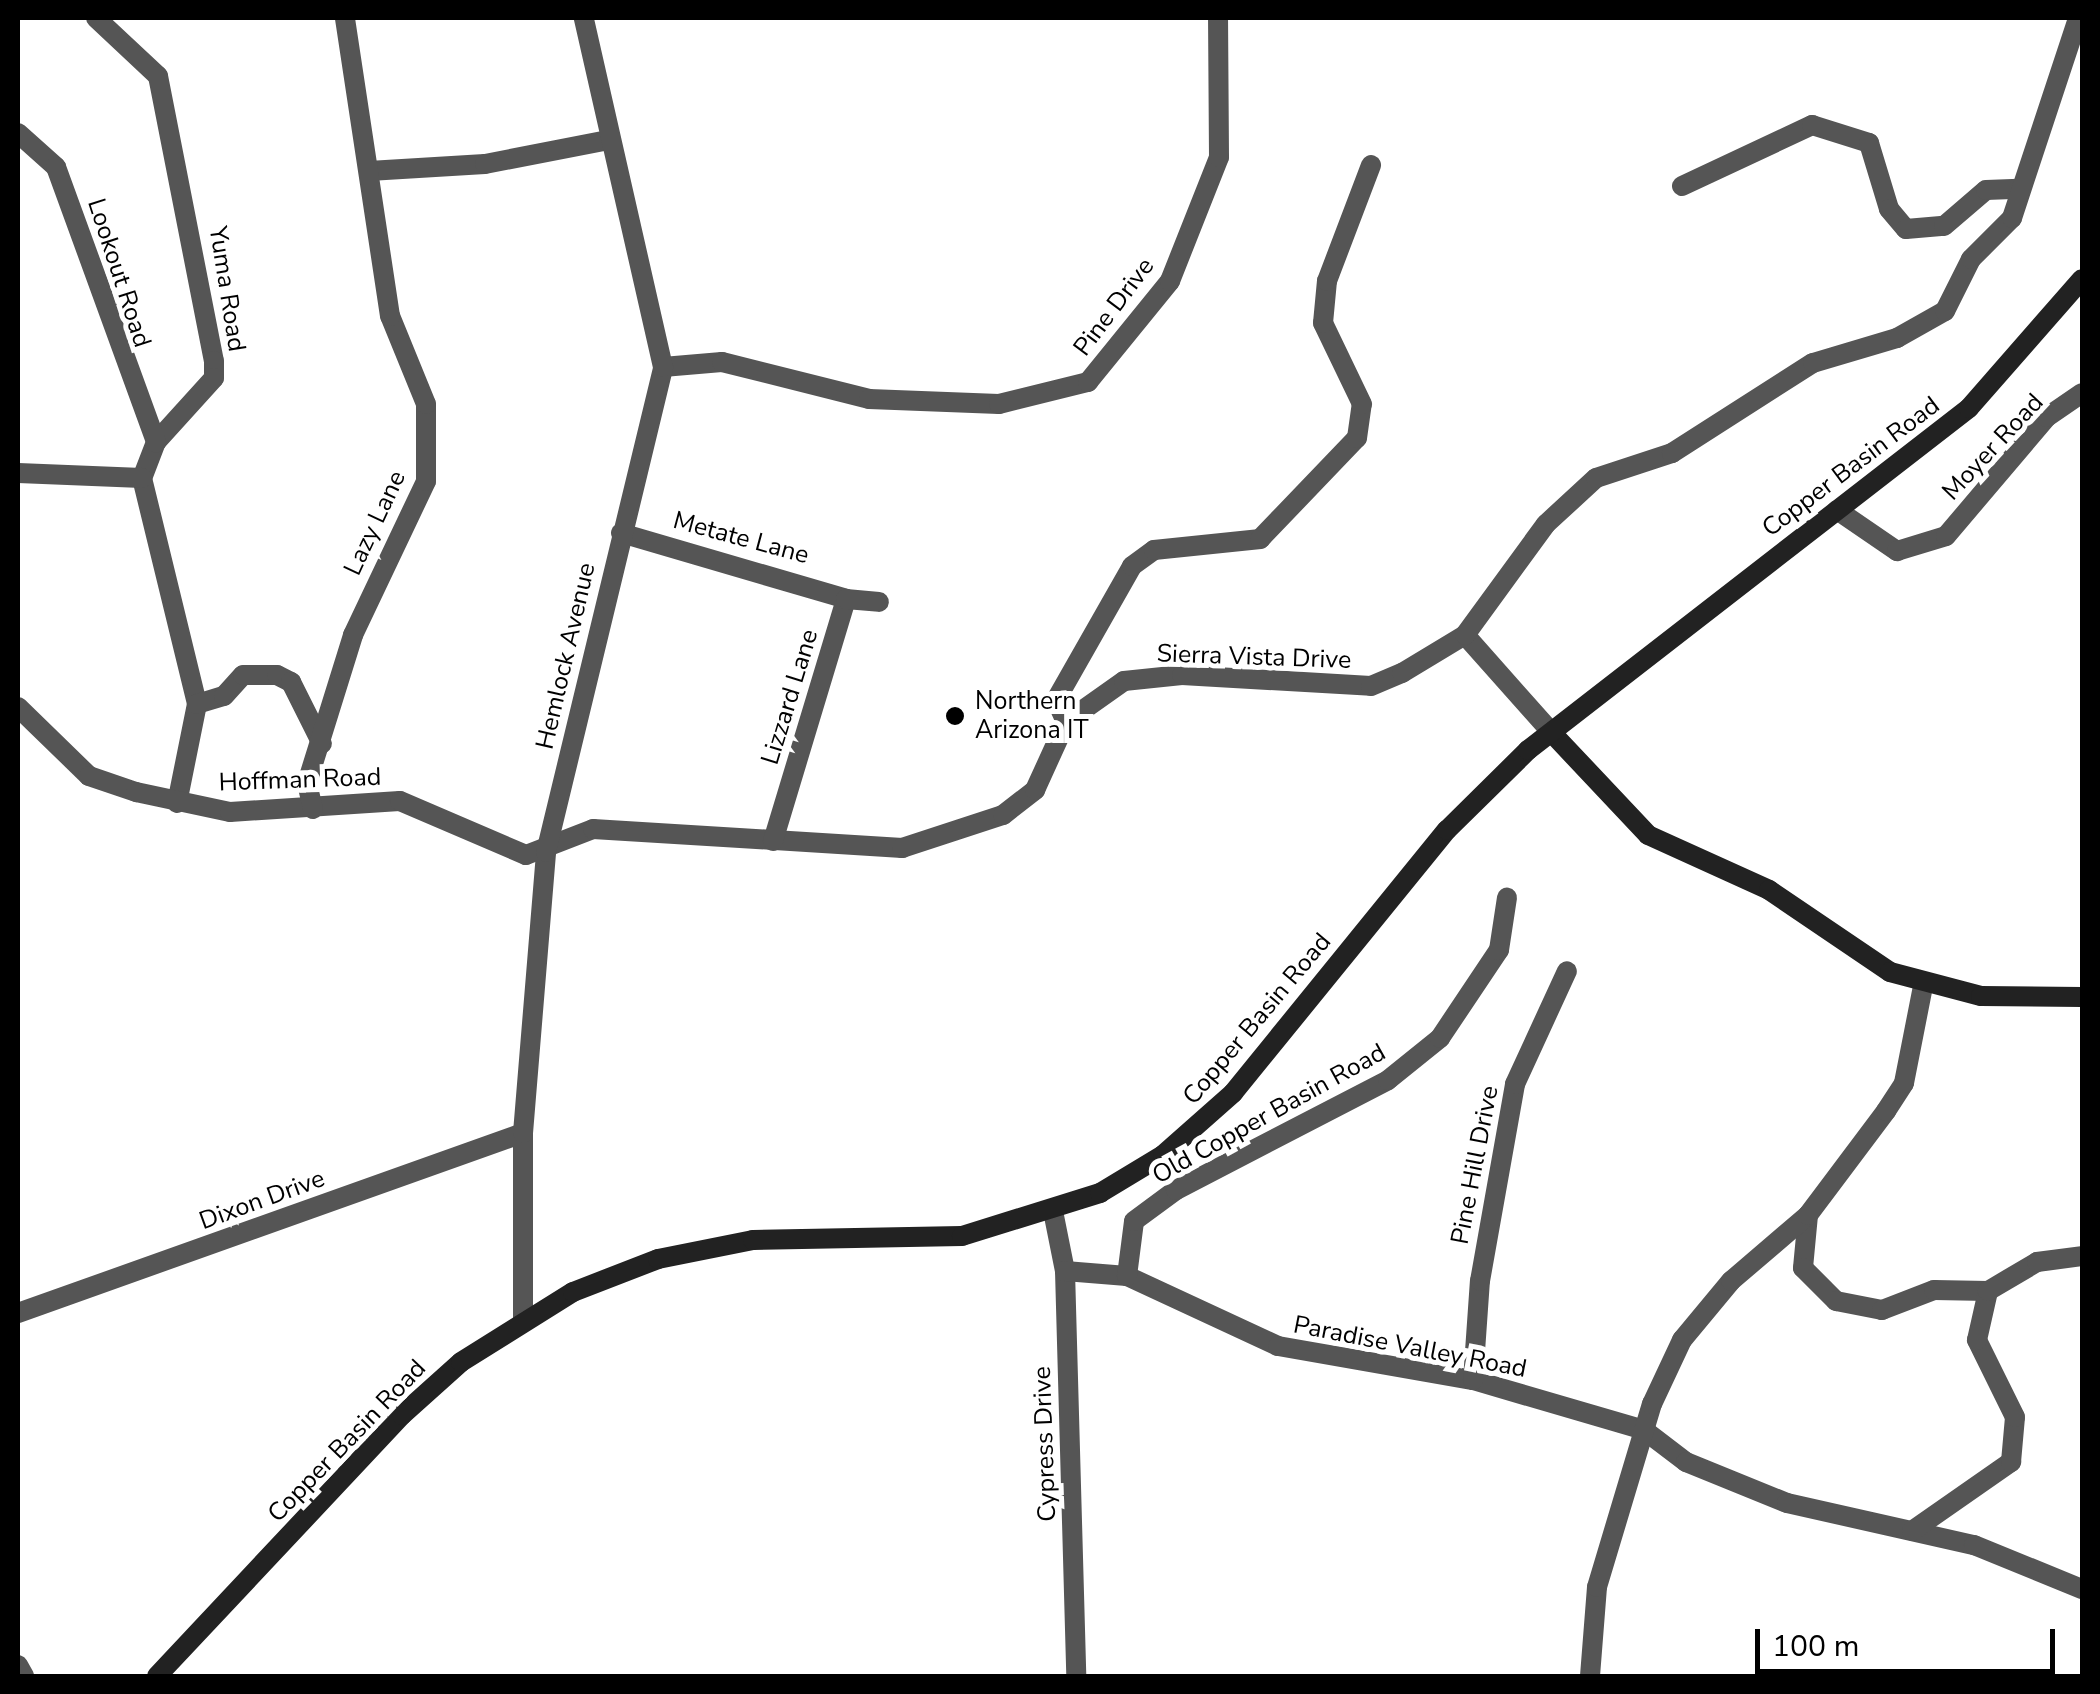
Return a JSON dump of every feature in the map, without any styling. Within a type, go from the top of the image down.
[{"type":"street","name":"Yuma Road","points":[[96,18],[158,76],[214,360],[214,378],[156,442],[142,478]]},
{"type":"street","name":"Lazy Lane","points":[[312,809],[307,784],[353,635],[426,480],[426,404],[390,316],[345,18]]},
{"type":"street","name":"Hemlock Avenue","points":[[523,1318],[523,1133],[546,852],[663,367],[608,140],[584,18]]},
{"type":"street","name":"Pine Drive","points":[[663,367],[722,362],[870,398],[999,404],[1088,382],[1170,281],[1220,158],[1218,18]]},
{"type":"street","name":"Sierra Vista Drive","points":[[1066,722],[1124,681],[1182,675],[1370,686],[1465,635],[1546,524],[1596,478],[1672,453],[1813,363],[1897,338],[1945,311],[1971,259],[2012,218],[2078,18]]},
{"type":"street","points":[[1682,186],[1812,125],[1869,144],[1889,209],[1906,229],[1944,226],[1986,190],[2019,189]]},
{"type":"street","name":"Lookout Road","points":[[18,133],[56,166],[156,442]]},
{"type":"street","points":[[369,171],[484,164],[608,140]]},
{"type":"street","points":[[546,852],[592,829],[902,848],[1004,815],[1035,790],[1066,722],[1056,700],[1132,566],[1154,550],[1260,538],[1357,438],[1362,404],[1323,323],[1327,281],[1371,166]]},
{"type":"street","name":"Copper Basin Road","points":[[158,1676],[402,1415],[523,1318],[698,1249],[793,1237],[962,1236],[1053,1211],[1138,1172],[1218,1110],[1447,830],[1552,733],[1970,408],[2082,280]]},
{"type":"street","name":"Moyer Road","points":[[1837,510],[1897,551],[1946,536],[2048,416],[2082,394]]},
{"type":"street","points":[[18,473],[142,478],[197,704],[177,804]]},
{"type":"street","name":"Metate Lane","points":[[622,533],[846,599]]},
{"type":"street","points":[[846,599],[879,602]]},
{"type":"street","name":"Lizzard Lane","points":[[773,841],[846,599]]},
{"type":"street","points":[[1465,635],[1648,836],[1770,890],[1855,953],[1923,986],[2082,997]]},
{"type":"street","points":[[197,704],[224,696],[243,675],[277,676],[291,682],[322,744]]},
{"type":"street","name":"Hoffman Road","points":[[18,707],[88,776],[177,804],[312,809],[400,801],[476,838],[546,852]]},
{"type":"street","name":"Old Copper Basin Road","points":[[1127,1276],[1134,1221],[1162,1200],[1388,1080],[1440,1038],[1499,950],[1507,898]]},
{"type":"street","name":"Pine Hill Drive","points":[[1473,1380],[1480,1281],[1515,1084],[1567,971]]},
{"type":"street","points":[[1590,1676],[1597,1587],[1644,1430],[1702,1311],[1808,1215],[1904,1082],[1923,986]]},
{"type":"street","name":"Dixon Drive","points":[[18,1314],[523,1133]]},
{"type":"street","name":"Cypress Drive","points":[[1053,1211],[1065,1271],[1076,1676]]},
{"type":"street","points":[[1808,1215],[1803,1268],[1836,1301],[1882,1310],[1934,1290],[1988,1291],[2038,1262],[2082,1256]]},
{"type":"street","name":"Paradise Valley Road","points":[[1065,1271],[1127,1276],[1278,1346],[1473,1380],[1644,1430],[1686,1462],[1786,1503],[2026,1562],[2082,1589]]},
{"type":"street","points":[[1912,1531],[2011,1462],[2015,1416],[1977,1340],[1988,1291]]},
{"type":"street","points":[[18,1665],[24,1676]]},
{"type":"place","name":"Northern Arizona IT","points":[[955,716]]}]
